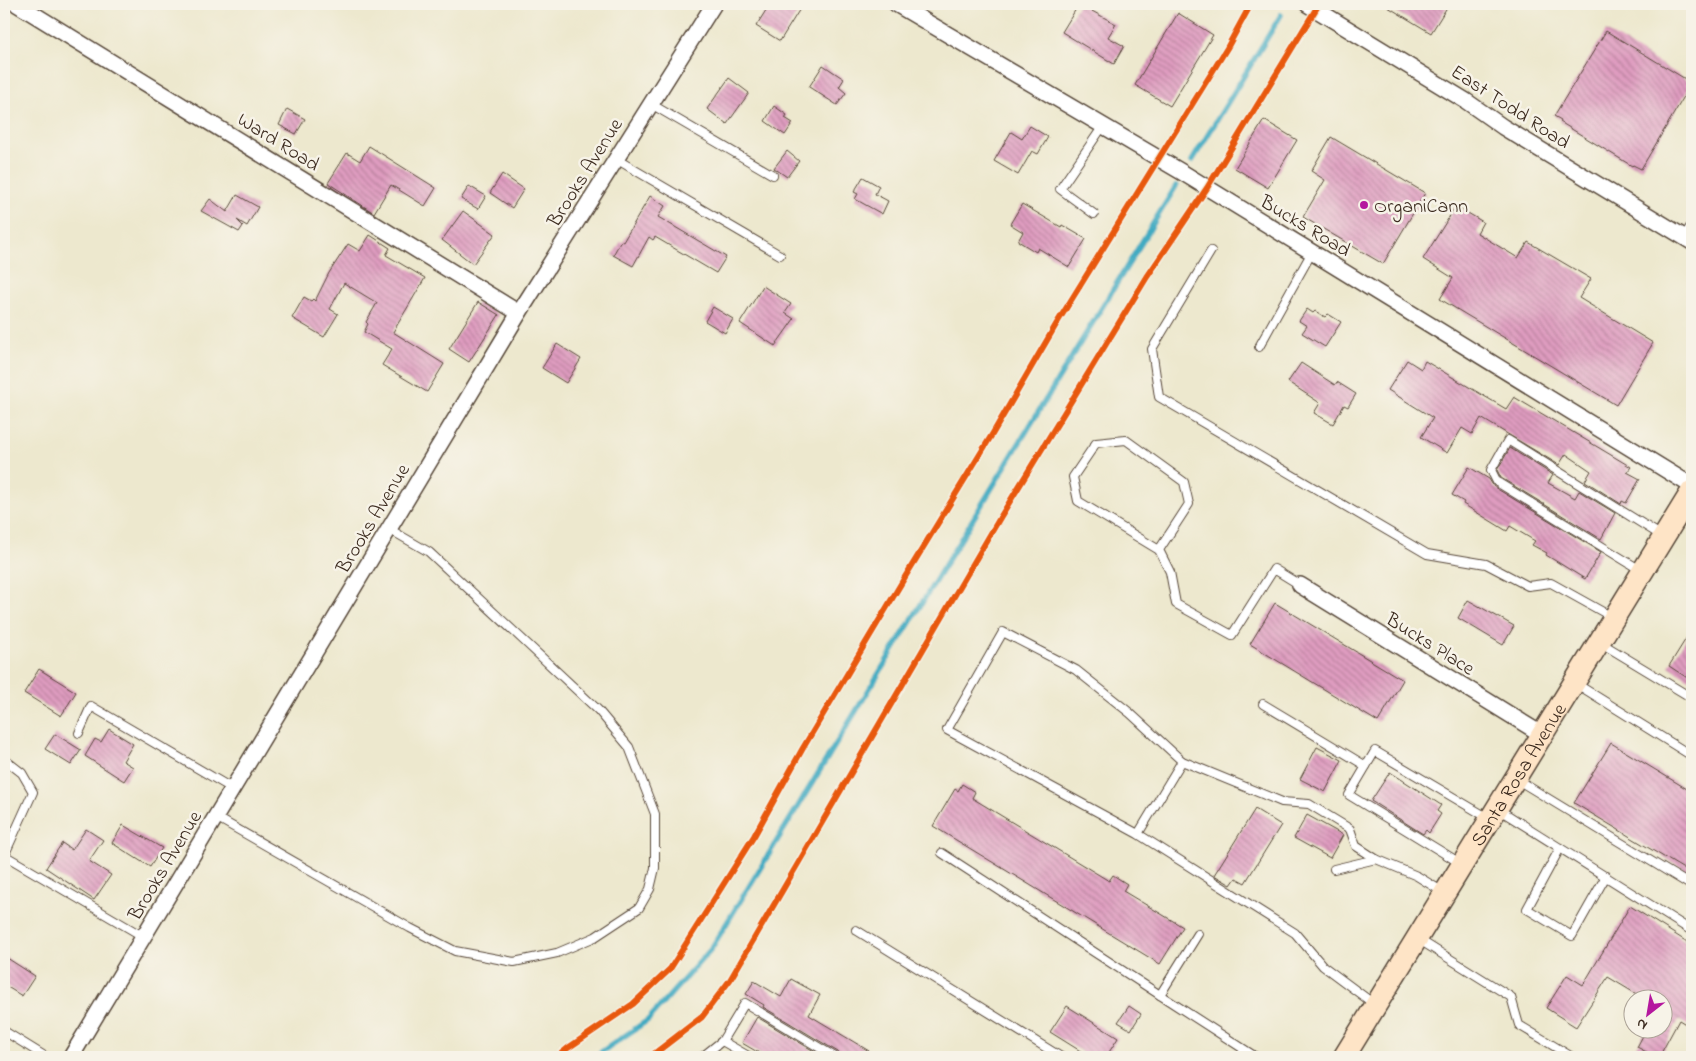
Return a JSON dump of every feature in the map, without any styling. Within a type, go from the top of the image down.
[{"type":"main road","name":"Santa Rosa Avenue","points":[[1344,1057],[1692,491]]},
{"type":"street","name":"Ward Road","points":[[18,4],[519,313]]},
{"type":"street","name":"Brooks Avenue","points":[[72,1057],[519,313],[714,4]]},
{"type":"street","name":"Bucks Road","points":[[896,4],[1312,252],[1692,486]]},
{"type":"street","name":"East Todd Road","points":[[1307,4],[1452,92],[1503,127],[1690,235]]},
{"type":"street","name":"Bucks Place","points":[[1300,585],[1541,734]]},
{"type":"lane","points":[[651,104],[773,175]]},
{"type":"lane","points":[[1094,214],[1060,189],[1103,126]]},
{"type":"lane","points":[[616,159],[780,255]]},
{"type":"lane","points":[[1211,251],[1152,349],[1158,397],[1427,554],[1486,564],[1528,586],[1551,583],[1613,618]]},
{"type":"lane","points":[[1259,347],[1312,252]]},
{"type":"lane","points":[[1159,550],[1189,504],[1184,482],[1126,440],[1110,440],[1096,443],[1073,477],[1078,501],[1159,550],[1170,572],[1176,604],[1232,635],[1274,569],[1300,585]]},
{"type":"lane","points":[[1642,572],[1497,482],[1491,470],[1508,440],[1664,537]]},
{"type":"lane","points":[[216,817],[410,928],[455,951],[514,962],[557,953],[595,937],[639,908],[650,888],[655,868],[655,814],[629,747],[598,710],[429,552],[389,529]]},
{"type":"lane","points":[[1376,1005],[1323,966],[1295,933],[1138,834],[946,730],[1003,632],[1076,670],[1130,713],[1182,761],[1282,802],[1309,804],[1350,829],[1356,846],[1376,859],[1417,876],[1444,893]]},
{"type":"lane","points":[[1599,642],[1692,698]]},
{"type":"lane","points":[[1574,682],[1692,756]]},
{"type":"lane","points":[[1262,704],[1366,766]]},
{"type":"lane","points":[[79,733],[91,706],[233,789]]},
{"type":"lane","points":[[1462,864],[1349,794],[1375,751],[1560,848],[1692,931]]},
{"type":"lane","points":[[4,760],[22,773],[33,792],[4,855],[144,937]]},
{"type":"lane","points":[[1138,834],[1182,761]]},
{"type":"lane","points":[[1514,778],[1692,886]]},
{"type":"lane","points":[[1560,848],[1527,910],[1572,936],[1606,876]]},
{"type":"lane","points":[[942,853],[1256,1057]]},
{"type":"lane","points":[[1334,869],[1376,859]]},
{"type":"lane","points":[[856,930],[1061,1057]]},
{"type":"lane","points":[[1160,995],[1198,934]]},
{"type":"lane","points":[[1416,938],[1511,997],[1519,1025],[1572,1057]]},
{"type":"lane","points":[[702,1057],[722,1041],[745,1003],[835,1057]]},
{"type":"lane","points":[[4,1031],[46,1057]]},
{"type":"lane","points":[[722,1041],[750,1057]]},
{"type":"building","points":[[770,4],[803,4],[780,41],[756,26]]},
{"type":"building","points":[[1079,4],[1116,24],[1108,37],[1124,46],[1114,64],[1062,32]]},
{"type":"building","points":[[1383,4],[1449,4],[1431,33]]},
{"type":"building","points":[[1178,13],[1213,35],[1170,106],[1135,85]]},
{"type":"building","points":[[1606,31],[1692,83],[1641,169],[1632,166],[1560,122],[1561,120],[1554,116]]},
{"type":"building","points":[[823,65],[844,79],[839,87],[846,93],[837,105],[809,87]]},
{"type":"building","points":[[729,78],[749,93],[727,124],[707,109]]},
{"type":"building","points":[[774,106],[787,115],[785,118],[793,123],[785,135],[765,121]]},
{"type":"building","points":[[287,109],[305,119],[296,134],[279,125]]},
{"type":"building","points":[[1264,120],[1297,140],[1268,188],[1235,168]]},
{"type":"building","points":[[1030,126],[1048,137],[1038,154],[1032,151],[1018,175],[994,161],[1011,132],[1022,139]]},
{"type":"building","name":"OrganiCann","points":[[1331,137],[1425,193],[1383,264],[1303,217],[1325,180],[1311,171]]},
{"type":"building","points":[[369,146],[436,188],[425,206],[391,185],[374,213],[328,183],[347,153],[360,161]]},
{"type":"building","points":[[787,151],[799,161],[787,177],[774,168]]},
{"type":"building","points":[[502,174],[524,189],[512,208],[490,193]]},
{"type":"building","points":[[863,177],[879,186],[875,194],[888,201],[882,214],[855,199],[858,194],[854,192]]},
{"type":"building","points":[[469,186],[486,196],[478,209],[461,199]]},
{"type":"building","points":[[237,195],[258,207],[247,226],[237,220],[243,226],[239,232],[201,211],[210,199],[227,212]]},
{"type":"building","points":[[650,196],[665,206],[658,217],[726,257],[716,273],[655,237],[653,240],[649,237],[633,266],[613,255],[621,241],[623,242]]},
{"type":"building","points":[[1022,204],[1086,239],[1069,267],[1038,248],[1036,252],[1018,241],[1023,232],[1010,224]]},
{"type":"building","points":[[1456,206],[1483,222],[1477,233],[1518,258],[1528,242],[1591,279],[1579,298],[1653,343],[1616,405],[1440,299],[1453,278],[1423,259]]},
{"type":"building","points":[[463,211],[495,234],[473,264],[442,240]]},
{"type":"building","points":[[370,235],[390,248],[386,255],[425,278],[393,332],[444,364],[427,392],[382,365],[392,349],[364,332],[368,324],[366,322],[377,303],[344,283],[330,309],[338,314],[324,337],[292,318],[304,297],[315,301],[329,273],[348,244],[360,251]]},
{"type":"building","points":[[763,286],[791,304],[785,313],[794,319],[775,346],[740,323]]},
{"type":"building","points":[[478,302],[499,315],[469,362],[449,349]]},
{"type":"building","points":[[713,307],[733,319],[725,333],[705,321]]},
{"type":"building","points":[[1307,309],[1325,317],[1328,314],[1341,322],[1325,347],[1302,333],[1307,326],[1299,321]]},
{"type":"building","points":[[557,344],[581,359],[566,383],[542,368]]},
{"type":"building","points":[[1407,360],[1421,369],[1425,361],[1506,409],[1514,397],[1631,467],[1627,472],[1640,479],[1626,503],[1622,501],[1621,504],[1585,481],[1591,471],[1566,454],[1559,465],[1481,418],[1472,434],[1462,428],[1447,453],[1421,437],[1433,418],[1388,390]]},
{"type":"building","points":[[1301,363],[1335,385],[1337,382],[1356,394],[1348,407],[1344,405],[1333,424],[1314,413],[1320,403],[1288,382]]},
{"type":"building","points":[[1510,448],[1553,475],[1548,483],[1575,498],[1579,491],[1615,513],[1601,539],[1501,478],[1497,470]]},
{"type":"building","points":[[1469,467],[1489,479],[1494,487],[1601,552],[1585,579],[1532,545],[1535,541],[1510,526],[1507,531],[1463,504],[1464,502],[1452,495]]},
{"type":"building","points":[[1468,600],[1514,626],[1503,645],[1458,618]]},
{"type":"building","points":[[1275,603],[1403,680],[1378,722],[1250,644]]},
{"type":"building","points":[[1692,629],[1692,681],[1669,666]]},
{"type":"building","points":[[39,669],[76,692],[61,716],[24,693]]},
{"type":"building","points":[[109,729],[133,744],[123,761],[133,767],[124,781],[85,756],[95,739],[101,742]]},
{"type":"building","points":[[55,734],[81,750],[71,765],[45,749]]},
{"type":"building","points":[[1611,743],[1692,792],[1692,874],[1574,803]]},
{"type":"building","points":[[1317,747],[1342,760],[1325,792],[1300,779]]},
{"type":"building","points":[[1390,772],[1441,805],[1437,811],[1441,814],[1429,833],[1426,830],[1423,834],[1371,801]]},
{"type":"building","points":[[962,784],[975,792],[972,798],[1109,881],[1113,875],[1127,884],[1123,891],[1183,927],[1160,964],[933,826],[955,789],[958,791]]},
{"type":"building","points":[[1255,809],[1281,825],[1245,883],[1236,878],[1231,885],[1214,875]]},
{"type":"building","points":[[1307,815],[1343,835],[1330,858],[1294,838]]},
{"type":"building","points":[[123,825],[162,848],[150,867],[112,843]]},
{"type":"building","points":[[86,829],[103,840],[89,861],[111,875],[94,900],[46,868],[62,843],[72,850]]},
{"type":"building","points":[[1630,906],[1692,945],[1692,1028],[1679,1020],[1674,1029],[1674,988],[1626,988],[1608,977],[1576,1027],[1546,1008],[1567,975],[1583,985]]},
{"type":"building","points":[[4,956],[35,976],[22,996],[4,985]]},
{"type":"building","points":[[791,979],[820,995],[809,1015],[879,1057],[841,1057],[838,1052],[763,1007],[764,1005],[746,994],[754,981],[781,997]]},
{"type":"building","points":[[1067,1006],[1118,1038],[1106,1057],[1090,1057],[1050,1032]]},
{"type":"building","points":[[1129,1006],[1141,1014],[1131,1030],[1118,1022]]},
{"type":"building","points":[[757,1017],[824,1057],[766,1057],[742,1043]]},
{"type":"building","points":[[1642,1038],[1669,1038],[1659,1057],[1637,1047]]},
{"type":"waterway","points":[[1192,161],[1281,15]]},
{"type":"waterway","points":[[594,1057],[648,1020],[711,949],[1176,186]]},
{"type":"cycle path","points":[[557,1057],[633,1004],[670,969],[754,836],[803,748],[905,577],[993,433],[1057,323],[1227,48],[1251,4]]},
{"type":"cycle path","points":[[650,1057],[702,1017],[730,980],[1001,516],[1147,277],[1207,188],[1319,4]]},
{"type":"place","name":"OrganiCann","points":[[1364,205]]}]
